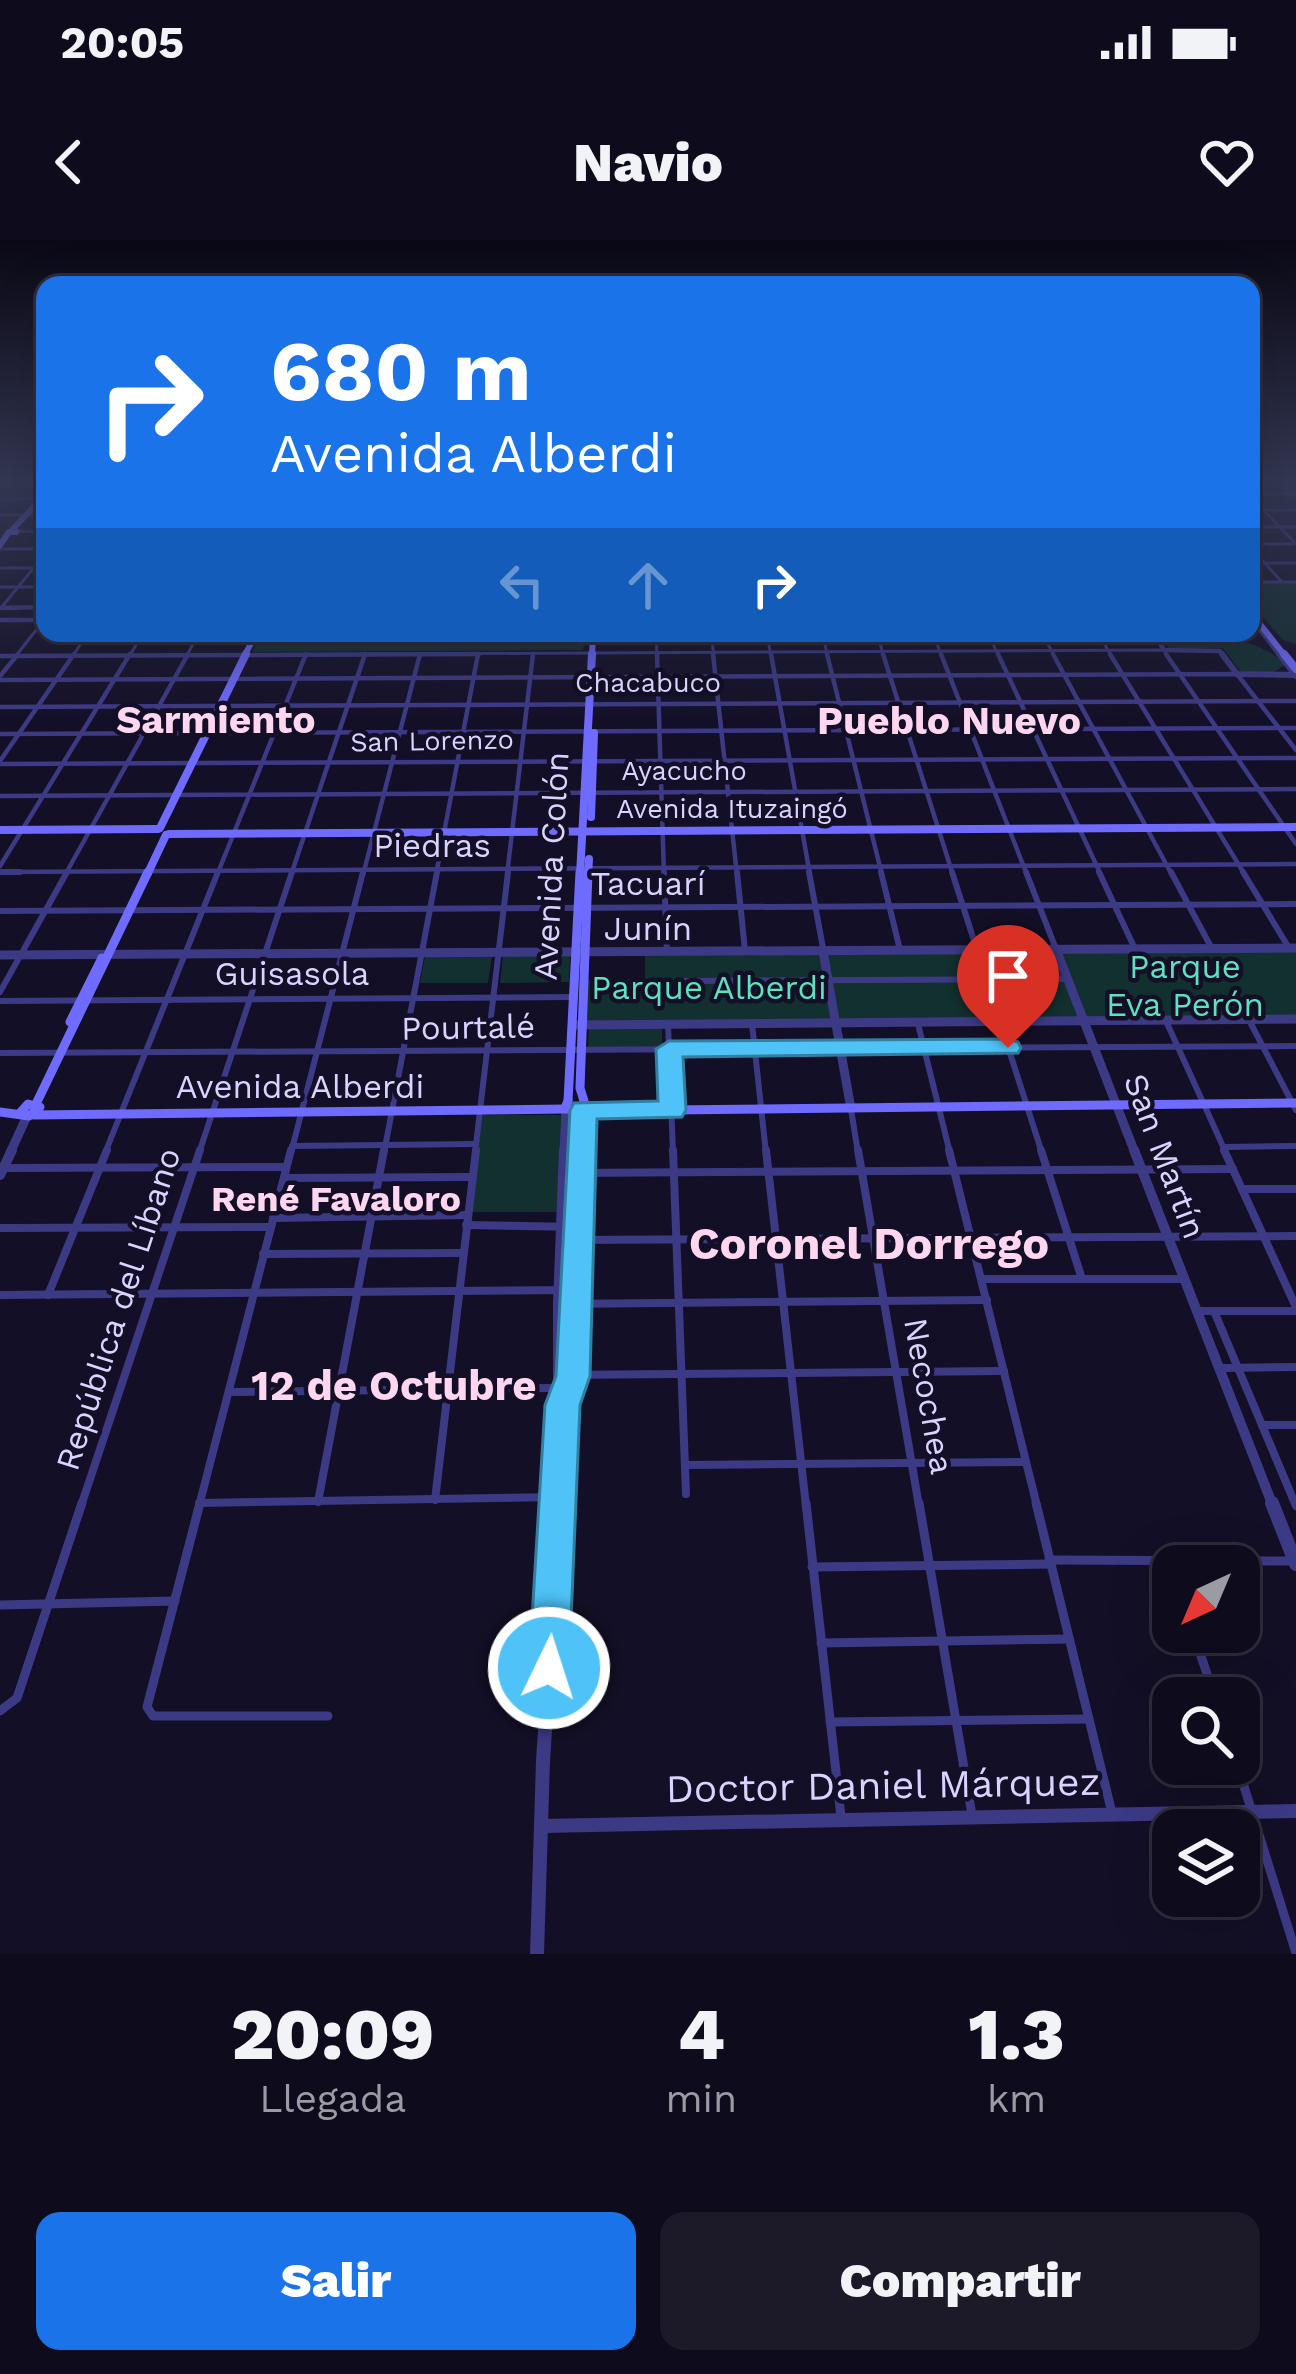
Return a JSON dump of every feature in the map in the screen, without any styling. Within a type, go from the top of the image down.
[{"type":"main road","points":[[1260,624],[1291,664]]},
{"type":"main road","points":[[29,1109],[86,1000],[254,642]]},
{"type":"main road","name":"Avenida Colón","points":[[567,1105],[577,1049],[596,642]]},
{"type":"main road","name":"Avenida Ituzaingó","points":[[0,832],[1290,826]]},
{"type":"main road","name":"Avenida Colón","points":[[577,1049],[585,1105]]},
{"type":"main road","points":[[585,1105],[1295,1106]]},
{"type":"main road","name":"Avenida Alberdi","points":[[0,1110],[585,1105]]},
{"type":"street","points":[[1260,563],[1282,582]]},
{"type":"street","points":[[1,608],[36,564]]},
{"type":"street","points":[[0,568],[33,568]]},
{"type":"street","points":[[1260,582],[1296,582]]},
{"type":"street","points":[[0,587],[36,587]]},
{"type":"street","points":[[1,608],[36,607]]},
{"type":"street","points":[[0,620],[36,620]]},
{"type":"street","points":[[0,678],[36,630]]},
{"type":"street","points":[[0,763],[81,642]]},
{"type":"street","points":[[0,869],[137,642]]},
{"type":"street","points":[[0,997],[194,642]]},
{"type":"street","points":[[656,642],[667,952]]},
{"type":"street","points":[[712,642],[745,951]]},
{"type":"street","name":"Necochea","points":[[768,642],[972,1815]]},
{"type":"street","points":[[824,642],[900,950]]},
{"type":"street","points":[[880,642],[977,950]]},
{"type":"street","name":"San Martín","points":[[936,642],[1295,1563]]},
{"type":"street","points":[[992,642],[1136,949]]},
{"type":"street","points":[[1047,642],[1212,949]]},
{"type":"street","points":[[1104,642],[1293,948]]},
{"type":"street","points":[[1159,642],[1258,790],[1290,826],[1296,844]]},
{"type":"street","points":[[0,656],[1218,651],[1296,754]]},
{"type":"street","points":[[328,1716],[153,1716],[148,1712],[420,653]]},
{"type":"street","points":[[318,1502],[399,1052],[478,653]]},
{"type":"street","points":[[435,1499],[533,653]]},
{"type":"street","points":[[48,1295],[306,654]]},
{"type":"street","name":"República del Líbano","points":[[6,1709],[49,1604],[365,654]]},
{"type":"street","points":[[0,678],[1238,674],[1275,673],[1291,664]]},
{"type":"street","name":"Chacabuco","points":[[0,706],[1296,700]]},
{"type":"street","points":[[0,734],[1296,728]]},
{"type":"street","name":"San Lorenzo","points":[[0,763],[1046,760],[1296,754]]},
{"type":"street","name":"Ayacucho","points":[[0,796],[1296,789]]},
{"type":"street","name":"Piedras","points":[[0,869],[1296,864]]},
{"type":"street","name":"Tacuarí","points":[[0,911],[1296,904]]},
{"type":"street","name":"Junín","points":[[0,955],[1293,948]]},
{"type":"street","points":[[680,982],[1068,979]]},
{"type":"street","name":"Guisasola","points":[[0,997],[166,1001],[579,997]]},
{"type":"street","points":[[578,1025],[1296,1019]]},
{"type":"street","points":[[1249,1020],[1295,1106]]},
{"type":"street","points":[[1166,1021],[1296,1309],[1196,1311]]},
{"type":"street","points":[[1000,1022],[1082,1279]]},
{"type":"street","points":[[668,1024],[686,1494]]},
{"type":"street","points":[[752,1024],[841,1817]]},
{"type":"street","points":[[918,1024],[1112,1813]]},
{"type":"street","name":"Pourtalé","points":[[0,1053],[1296,1046]]},
{"type":"street","name":"Avenida Colón","points":[[537,1954],[560,1498],[558,1298],[567,1105]]},
{"type":"street","name":"Avenida Colón","points":[[562,1405],[573,1376],[585,1105]]},
{"type":"street","points":[[29,1109],[2,1172],[286,1167]]},
{"type":"street","points":[[291,1146],[475,1144]]},
{"type":"street","points":[[1224,1147],[1296,1147]]},
{"type":"street","points":[[565,1173],[1233,1169]]},
{"type":"street","points":[[284,1178],[470,1177]]},
{"type":"street","points":[[1242,1190],[1296,1189]]},
{"type":"street","points":[[0,1228],[172,1228],[369,1217],[578,1227]]},
{"type":"street","points":[[562,1240],[1296,1236]]},
{"type":"street","points":[[263,1254],[463,1253]]},
{"type":"street","points":[[982,1280],[1184,1279]]},
{"type":"street","points":[[0,1295],[458,1292],[680,1305],[987,1300]]},
{"type":"street","points":[[1214,1311],[1292,1485],[1296,1506]]},
{"type":"street","points":[[1219,1368],[1296,1367]]},
{"type":"street","points":[[229,1392],[448,1390],[558,1382],[573,1376],[682,1372],[1004,1371]]},
{"type":"street","points":[[1262,1425],[1296,1425]]},
{"type":"street","points":[[688,1466],[1026,1462]]},
{"type":"street","points":[[199,1503],[560,1498]]},
{"type":"street","points":[[812,1567],[1152,1559]]},
{"type":"street","points":[[1260,1562],[1295,1563]]},
{"type":"street","points":[[0,1605],[175,1601]]},
{"type":"street","points":[[821,1642],[1069,1640]]},
{"type":"street","points":[[830,1722],[1089,1719]]},
{"type":"street","name":"Doctor Daniel Márquez","points":[[1260,1811],[1296,1811]]},
{"type":"street","name":"Doctor Daniel Márquez","points":[[543,1826],[1152,1812]]},
{"type":"street","points":[[1260,1837],[1296,1953]]},
{"type":"green space","points":[[1260,583],[1296,583],[1296,644],[1283,640],[1260,613]]},
{"type":"green space","points":[[257,642],[584,642],[583,650],[252,652]]},
{"type":"green space","points":[[1164,642],[1244,642],[1275,655],[1285,665],[1274,672],[1240,671],[1223,648],[1169,648]]},
{"type":"green space","name":"Parque Eva Perón","points":[[1296,951],[1296,1017],[1087,1018],[1062,952]]},
{"type":"green space","points":[[1055,952],[1080,1018],[840,1020],[827,953]]},
{"type":"green space","name":"Parque Alberdi","points":[[820,953],[832,1020],[586,1021],[588,980],[645,979],[645,954]]},
{"type":"green space","points":[[503,955],[570,955],[569,982],[500,983]]},
{"type":"green space","points":[[425,956],[492,956],[488,983],[420,983]]},
{"type":"green space","points":[[589,1026],[662,1026],[662,1047],[588,1047]]},
{"type":"green space","points":[[482,1115],[562,1115],[557,1212],[470,1212]]},
{"type":"district","name":"Sarmiento","points":[[216,719]]},
{"type":"district","name":"Pueblo Nuevo","points":[[949,720]]},
{"type":"district","name":"René Favaloro","points":[[336,1199]]},
{"type":"district","name":"Coronel Dorrego","points":[[869,1243]]},
{"type":"district","name":"12 de Octubre","points":[[394,1385]]},
{"type":"route","points":[[549,1668],[562,1405],[573,1376],[584,1110],[673,1110],[669,1049],[1008,1048]]}]
